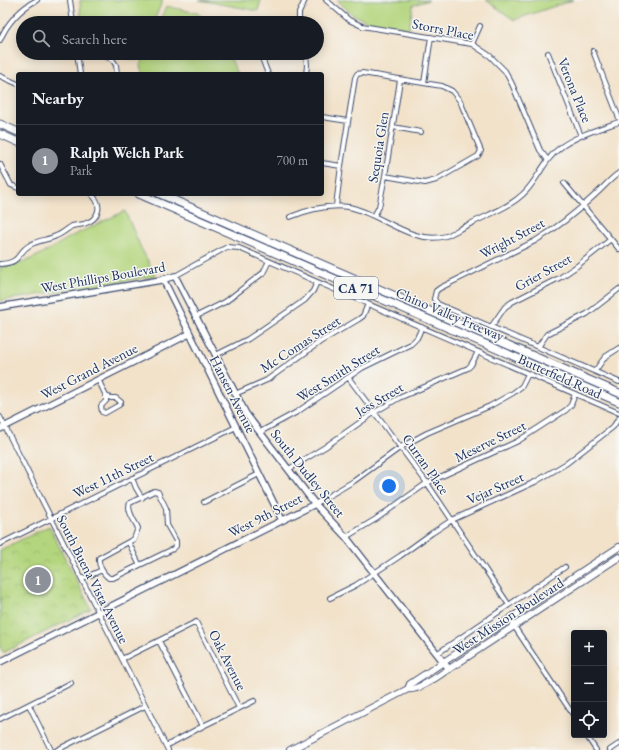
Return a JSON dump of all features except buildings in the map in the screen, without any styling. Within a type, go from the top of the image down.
[{"type":"highway","points":[[0,124],[16,131]]},
{"type":"highway","points":[[0,134],[16,141]]},
{"type":"highway","name":"Chino Valley Freeway","points":[[144,196],[619,402]]},
{"type":"highway","name":"Chino Valley Freeway","points":[[165,196],[619,392]]},
{"type":"highway","points":[[573,382],[619,407]]},
{"type":"main road","name":"West Mission Boulevard","points":[[408,689],[410,684],[619,547]]},
{"type":"main road","name":"West Mission Boulevard","points":[[290,750],[408,689],[412,690],[422,686],[619,557]]},
{"type":"street","points":[[0,40],[2,30],[27,5],[37,0]]},
{"type":"street","points":[[70,0],[72,16]]},
{"type":"street","points":[[299,16],[305,0]]},
{"type":"street","name":"Storrs Place","points":[[326,0],[349,20],[362,26],[472,44],[490,56],[505,71],[540,150],[547,159]]},
{"type":"street","points":[[472,44],[480,26]]},
{"type":"street","points":[[424,83],[431,37]]},
{"type":"street","points":[[593,51],[619,118]]},
{"type":"street","name":"Verona Place","points":[[548,53],[581,136]]},
{"type":"street","points":[[78,60],[80,72]]},
{"type":"street","points":[[113,60],[116,65],[117,72]]},
{"type":"street","points":[[263,60],[267,72]]},
{"type":"street","points":[[306,72],[307,60]]},
{"type":"street","points":[[336,206],[354,78],[357,74],[362,73],[442,86],[452,91],[460,101],[481,151],[478,156],[436,180],[425,183],[385,176]]},
{"type":"street","points":[[0,76],[16,83]]},
{"type":"street","name":"Sequoia Glen","points":[[374,216],[379,207],[385,176],[400,80]]},
{"type":"street","points":[[324,117],[348,121]]},
{"type":"street","points":[[290,217],[312,208],[336,206],[350,207],[419,236],[433,238],[446,236],[510,204],[521,196],[531,186],[547,159],[560,148],[581,136],[619,122]]},
{"type":"street","points":[[393,127],[421,132]]},
{"type":"street","points":[[324,163],[341,166]]},
{"type":"street","points":[[0,164],[11,185],[16,187]]},
{"type":"street","name":"Wright Street","points":[[435,301],[434,295],[440,288],[549,233],[584,205],[619,173]]},
{"type":"street","points":[[564,183],[584,205],[619,249]]},
{"type":"street","points":[[0,264],[13,262],[29,245],[55,237],[73,226],[84,224],[94,218],[98,213],[99,208],[93,196]]},
{"type":"street","name":"Grier Street","points":[[491,327],[505,307],[512,302],[562,278],[611,239]]},
{"type":"street","name":"Butterfield Road","points":[[227,247],[239,248],[619,413]]},
{"type":"street","name":"West Phillips Boulevard","points":[[0,307],[163,279],[174,276],[227,247]]},
{"type":"street","points":[[197,316],[225,302],[263,273],[269,261]]},
{"type":"street","name":"South Dudley Street","points":[[174,276],[197,316],[246,414],[289,468],[315,504],[346,538],[438,653],[449,669]]},
{"type":"street","name":"Hansen Avenue","points":[[163,279],[282,520]]},
{"type":"street","points":[[216,355],[248,339],[305,300],[313,291],[317,282]]},
{"type":"street","points":[[538,347],[547,334],[587,314],[619,289]]},
{"type":"street","name":"Butterfield Road","points":[[435,301],[438,304],[619,382]]},
{"type":"street","name":"Mc Comas Street","points":[[235,394],[267,380],[320,342],[360,319],[363,316],[368,304]]},
{"type":"street","name":"West Smith Street","points":[[260,432],[297,412],[348,377],[378,359],[411,344],[417,338],[422,327]]},
{"type":"street","name":"West Grand Avenue","points":[[3,428],[189,334]]},
{"type":"street","points":[[595,371],[601,361],[619,348]]},
{"type":"street","name":"Jess Street","points":[[289,468],[325,447],[375,412],[399,398],[468,368],[478,352]]},
{"type":"street","name":"West 9th Street","points":[[0,662],[315,504],[354,481],[401,447],[428,433],[502,400],[522,386],[528,374]]},
{"type":"street","name":"Curran Place","points":[[348,377],[427,483],[509,605]]},
{"type":"street","points":[[98,379],[106,396],[106,401],[101,406],[102,412],[105,413],[119,406],[121,402],[116,398],[106,396]]},
{"type":"street","name":"Meserve Street","points":[[346,538],[427,483],[518,441],[566,410],[571,405],[575,394]]},
{"type":"street","name":"South Buena Vista Avenue","points":[[0,417],[3,428],[82,579],[167,748]]},
{"type":"street","name":"Vejar Street","points":[[330,598],[356,585],[373,572],[400,556],[452,520],[535,482],[567,463],[613,427],[619,418]]},
{"type":"street","name":"West 11th Street","points":[[0,544],[236,427]]},
{"type":"street","points":[[204,502],[259,474]]},
{"type":"street","points":[[132,478],[137,491],[142,498]]},
{"type":"street","points":[[154,491],[161,495],[166,508],[168,525],[176,541],[176,546],[113,578],[109,578],[105,576],[102,570],[99,558],[134,539],[138,533],[138,528],[128,511],[128,507],[130,503],[142,498],[154,491]]},
{"type":"street","points":[[129,543],[139,564]]},
{"type":"street","name":"West Mission Boulevard","points":[[438,653],[565,567]]},
{"type":"street","points":[[82,579],[102,570]]},
{"type":"street","points":[[511,618],[514,626],[571,712]]},
{"type":"street","name":"Oak Avenue","points":[[159,641],[196,622],[239,708]]},
{"type":"street","points":[[122,659],[159,641],[203,726]]},
{"type":"street","points":[[0,720],[71,684]]},
{"type":"street","points":[[167,748],[203,726],[254,701]]},
{"type":"street","points":[[29,705],[51,750]]},
{"type":"street","points":[[57,750],[145,706]]},
{"type":"street","points":[[588,738],[596,750]]},
{"type":"street","points":[[610,750],[619,744]]},
{"type":"green space","points":[[80,0],[163,0],[156,16],[81,16]]},
{"type":"green space","points":[[199,0],[261,0],[258,11]]},
{"type":"green space","points":[[337,0],[429,0],[413,5],[409,29],[367,21],[352,14]]},
{"type":"green space","points":[[486,0],[573,0],[514,20]]},
{"type":"green space","points":[[166,6],[197,13],[201,16],[162,16]]},
{"type":"green space","points":[[143,60],[231,60],[237,72],[142,72],[140,66]]},
{"type":"green space","points":[[125,211],[141,248],[156,276],[0,301],[0,267],[19,264],[29,260],[74,235]]},
{"type":"green space","points":[[49,526],[91,609],[3,653],[0,647],[0,550]]},
{"type":"place","name":"Ralph Welch Park","points":[[38,580]]}]
